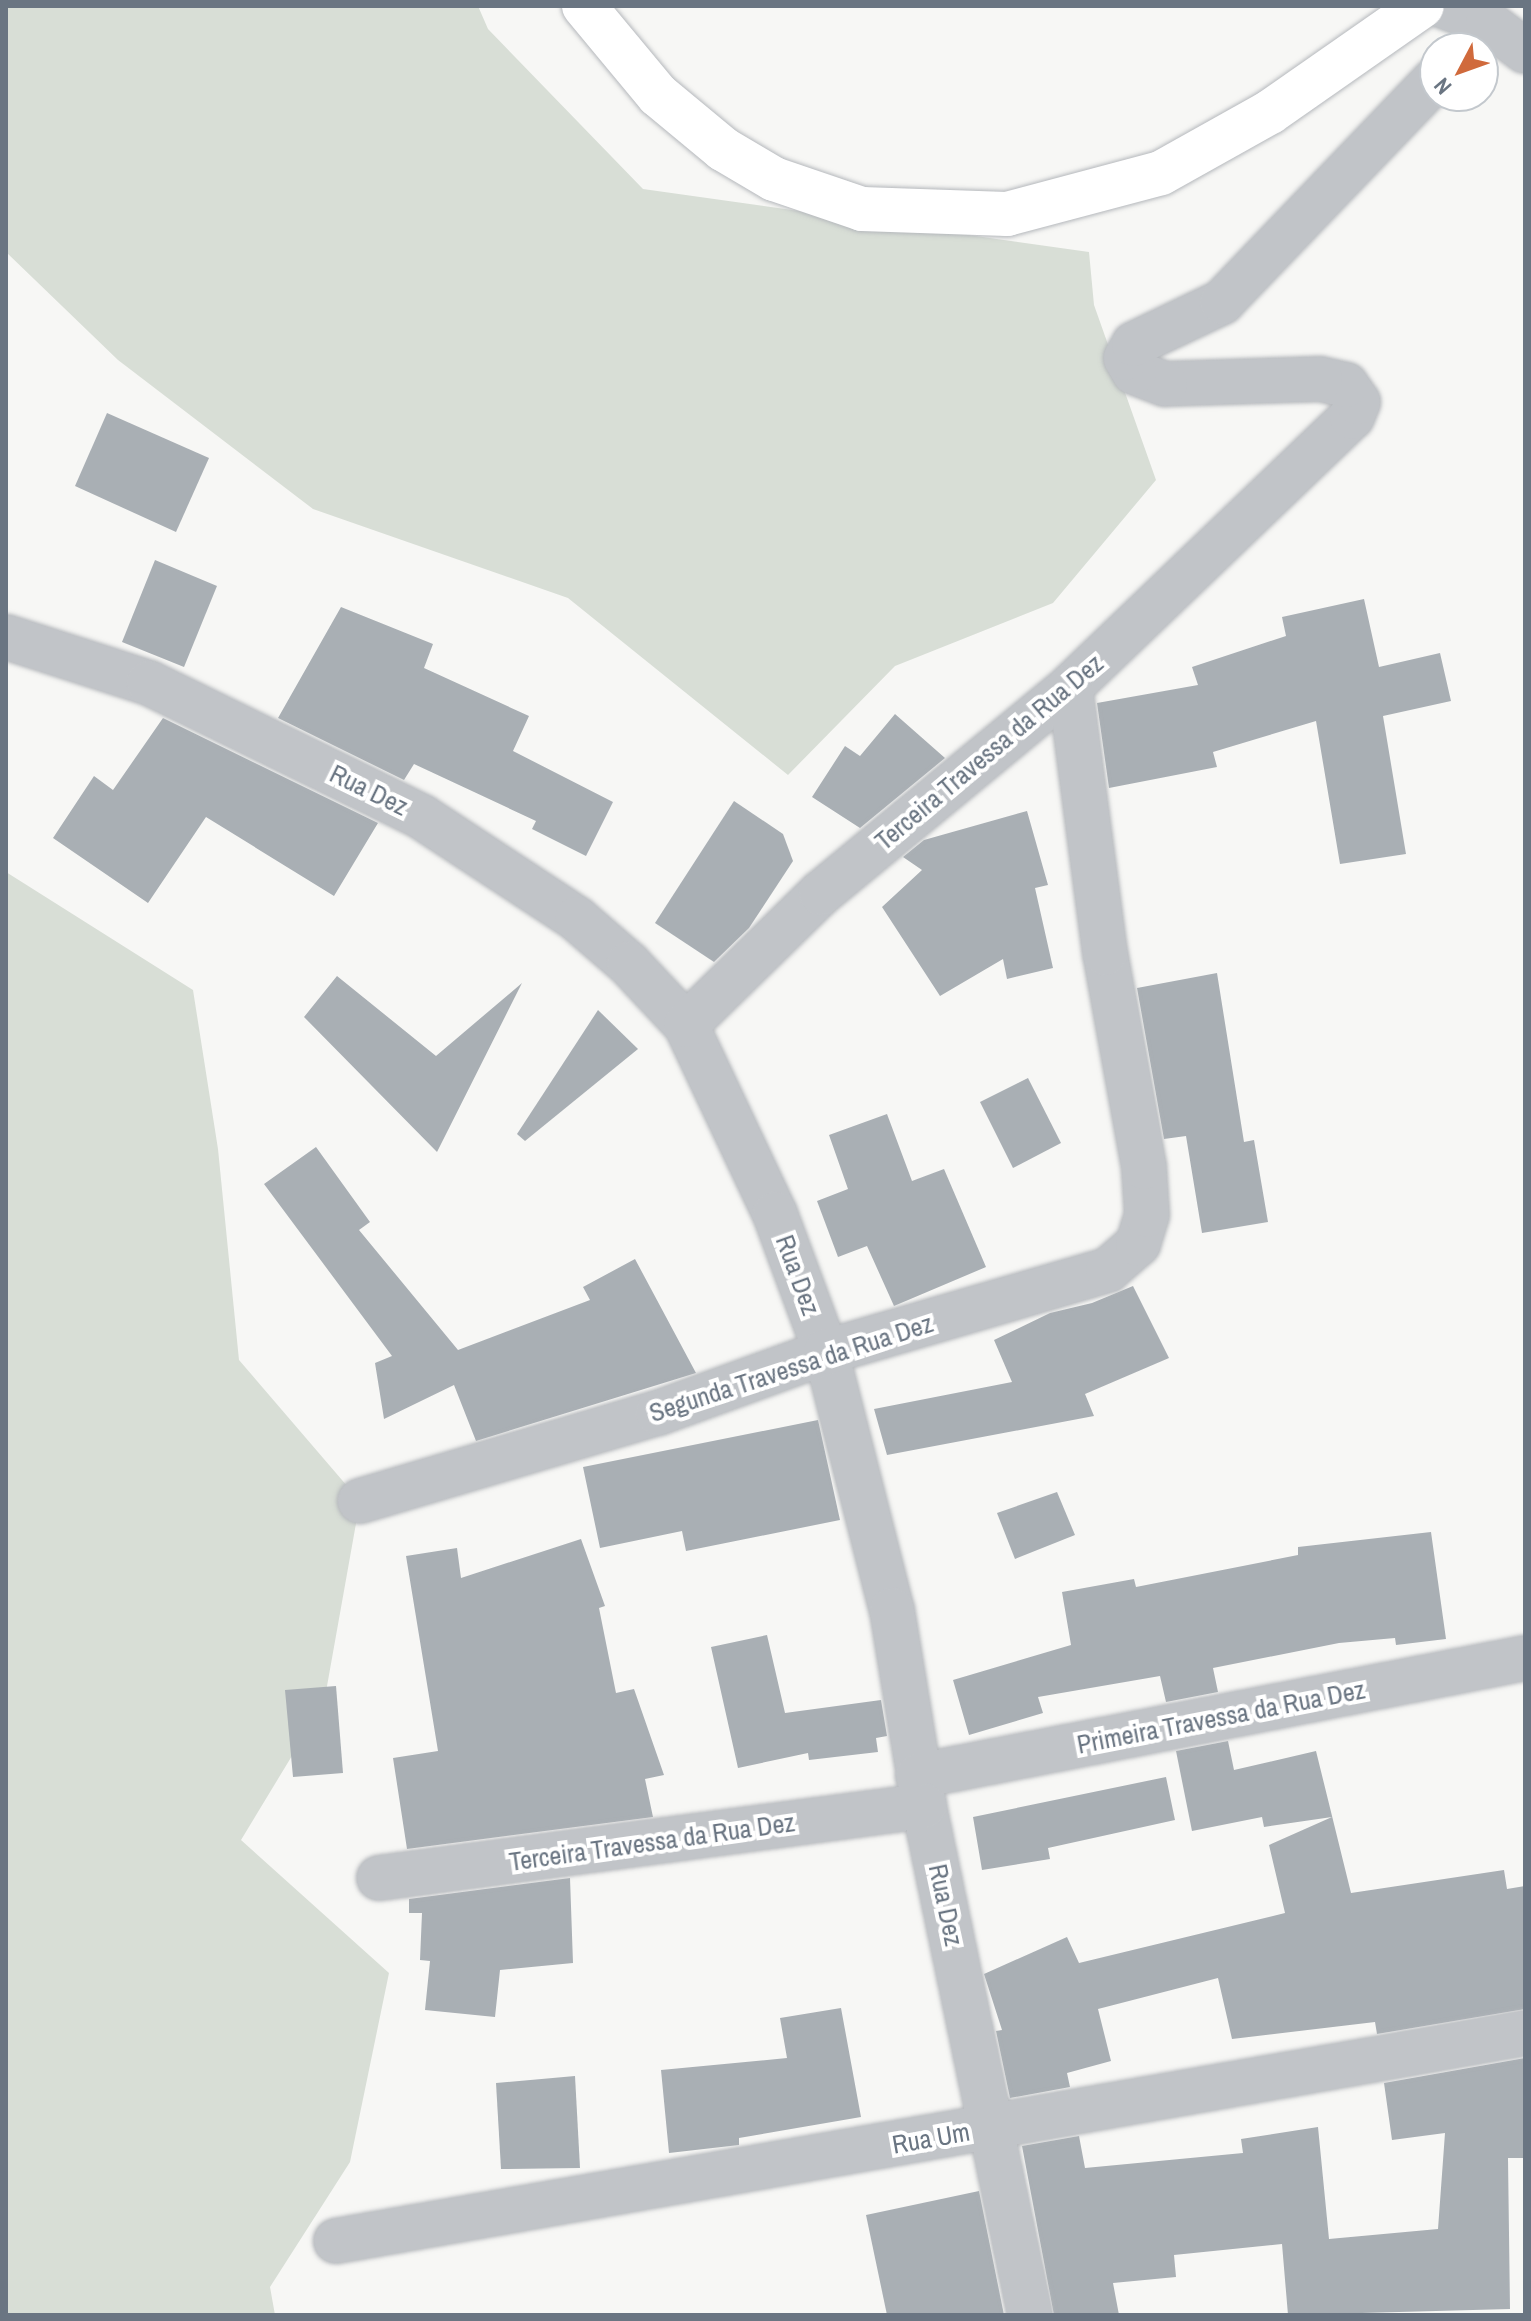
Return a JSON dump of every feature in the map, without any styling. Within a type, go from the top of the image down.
[{"type":"main road","points":[[584,6],[658,95],[723,149],[774,179],[862,209],[1007,214],[1161,173],[1270,112],[1422,6]]},
{"type":"street","points":[[1443,6],[1473,32]]},
{"type":"street","points":[[1499,42],[1525,51]]},
{"type":"street","name":"Terceira Travessa da Rua Dez","points":[[686,1025],[821,893],[1070,687],[1352,417],[1358,402],[1353,390],[1320,379],[1165,384],[1134,372],[1128,351],[1222,302],[1419,97]]},
{"type":"street","name":"Rua Dez","points":[[6,637],[149,683],[422,817],[577,919],[638,972],[686,1025],[775,1214],[826,1352],[892,1610],[921,1791],[995,2127],[1030,2315]]},
{"type":"street","name":"Segunda Travessa da Rua Dez","points":[[360,1501],[658,1413],[826,1352],[1108,1270],[1128,1255],[1144,1232],[1144,1167],[1105,953],[1070,687]]},
{"type":"street","name":"Primeira Travessa da Rua Dez","points":[[921,1791],[1525,1658]]},
{"type":"street","name":"Terceira Travessa da Rua Dez","points":[[379,1878],[921,1791]]},
{"type":"street","name":"Rua Um","points":[[336,2241],[1525,2033]]},
{"type":"shaded area","points":[[6,6],[478,6],[488,29],[643,189],[1089,252],[1094,305],[1156,480],[1053,603],[895,666],[788,775],[568,598],[313,509],[118,360],[6,252]]},
{"type":"shaded area","points":[[6,872],[193,990],[218,1149],[239,1360],[360,1501],[324,1703],[241,1840],[389,1973],[350,2162],[270,2287],[275,2315],[6,2315]]},
{"type":"building","points":[[107,413],[209,458],[176,532],[75,486]]},
{"type":"building","points":[[155,560],[217,586],[184,667],[122,642]]},
{"type":"building","points":[[1364,599],[1379,667],[1440,653],[1451,701],[1383,716],[1406,854],[1340,864],[1316,721],[1213,752],[1217,767],[1109,788],[1097,703],[1198,685],[1192,667],[1286,636],[1282,617]]},
{"type":"building","points":[[341,607],[433,644],[424,668],[529,716],[513,751],[613,802],[586,856],[532,829],[536,821],[414,764],[404,780],[278,718]]},
{"type":"building","points":[[895,714],[945,758],[860,828],[812,797],[845,746],[860,756]]},
{"type":"building","points":[[163,718],[378,823],[334,896],[206,817],[148,903],[53,838],[94,776],[113,790]]},
{"type":"building","points":[[734,801],[783,834],[793,861],[749,928],[714,962],[655,923]]},
{"type":"building","points":[[1027,811],[1048,885],[1035,888],[1053,968],[1007,979],[1003,959],[940,996],[882,907],[922,870],[903,857],[924,840]]},
{"type":"building","points":[[1217,973],[1244,1142],[1254,1140],[1268,1222],[1202,1233],[1186,1136],[1164,1139],[1137,988]]},
{"type":"building","points":[[337,976],[436,1056],[522,983],[437,1152],[304,1017]]},
{"type":"building","points":[[598,1010],[638,1049],[525,1141],[517,1134]]},
{"type":"building","points":[[1028,1078],[1061,1143],[1013,1168],[980,1102]]},
{"type":"building","points":[[887,1114],[912,1181],[944,1169],[986,1267],[894,1306],[867,1246],[838,1257],[817,1201],[848,1189],[829,1135]]},
{"type":"building","points":[[316,1147],[370,1222],[359,1230],[458,1350],[590,1300],[583,1287],[635,1259],[696,1373],[476,1441],[454,1385],[384,1419],[375,1363],[392,1356],[264,1184]]},
{"type":"building","points":[[1133,1286],[1169,1358],[1085,1394],[1094,1416],[887,1455],[874,1409],[1012,1382],[994,1340],[1050,1313],[1092,1303]]},
{"type":"building","points":[[818,1420],[840,1520],[686,1551],[682,1531],[600,1548],[583,1467]]},
{"type":"building","points":[[1057,1492],[1075,1535],[1015,1559],[997,1513]]},
{"type":"building","points":[[1431,1532],[1446,1639],[1396,1645],[1395,1638],[1339,1643],[1213,1668],[1218,1692],[1166,1702],[1160,1676],[1038,1697],[1043,1713],[969,1735],[953,1680],[1071,1645],[1062,1592],[1134,1579],[1136,1587],[1298,1555],[1298,1547]]},
{"type":"building","points":[[581,1539],[605,1606],[599,1608],[616,1693],[634,1689],[664,1775],[645,1779],[653,1817],[407,1849],[393,1758],[438,1751],[406,1556],[457,1548],[461,1578]]},
{"type":"building","points":[[767,1635],[785,1713],[881,1700],[887,1736],[876,1738],[878,1752],[809,1760],[808,1753],[738,1768],[711,1647]]},
{"type":"building","points":[[336,1686],[343,1773],[293,1777],[285,1690]]},
{"type":"building","points":[[1228,1741],[1234,1770],[1316,1751],[1351,1893],[1504,1870],[1507,1889],[1525,1886],[1525,2009],[1377,2034],[1375,2022],[1232,2039],[1218,1978],[1098,2009],[1111,2061],[1067,2073],[1070,2087],[1010,2098],[996,2031],[1002,2030],[984,1974],[1067,1937],[1079,1963],[1285,1913],[1269,1845],[1332,1817],[1264,1827],[1262,1817],[1192,1831],[1176,1751]]},
{"type":"building","points":[[1166,1777],[1175,1820],[1048,1848],[1050,1859],[982,1870],[973,1817]]},
{"type":"building","points":[[570,1878],[573,1963],[500,1970],[495,2017],[425,2010],[430,1961],[420,1960],[422,1913],[409,1913],[409,1899]]},
{"type":"building","points":[[841,2008],[861,2117],[739,2138],[739,2145],[669,2153],[661,2070],[787,2058],[780,2018]]},
{"type":"building","points":[[1525,2058],[1525,2158],[1508,2158],[1510,2309],[1288,2315],[1282,2244],[1174,2255],[1176,2277],[1113,2283],[1119,2315],[1054,2315],[1022,2146],[1079,2136],[1085,2168],[1243,2153],[1241,2139],[1318,2127],[1329,2239],[1438,2229],[1445,2133],[1392,2140],[1384,2083]]},
{"type":"building","points":[[575,2076],[580,2168],[501,2169],[496,2083]]},
{"type":"building","points":[[979,2191],[1004,2315],[887,2315],[866,2215]]}]
